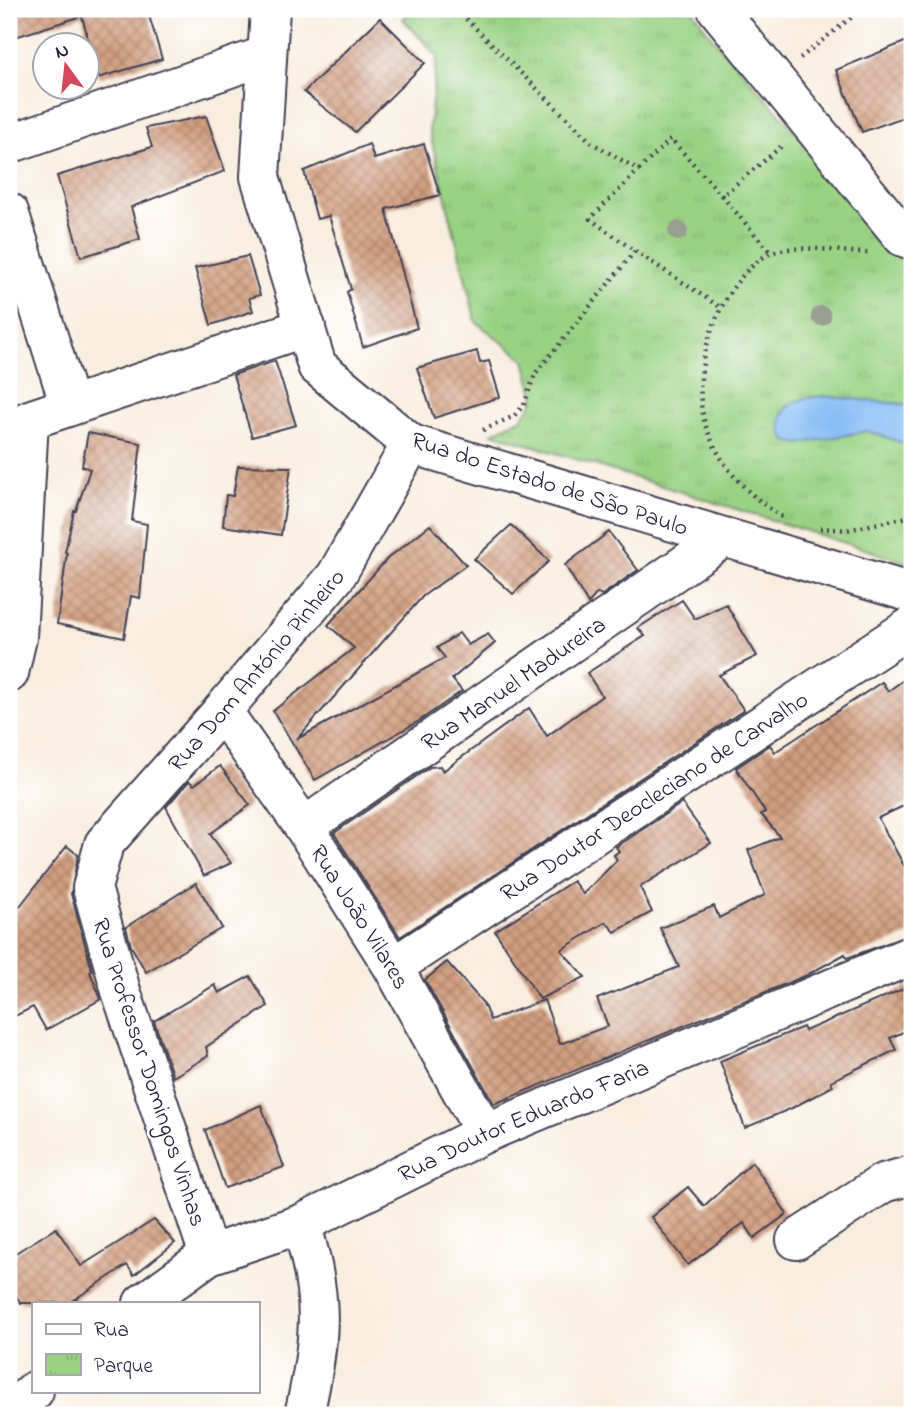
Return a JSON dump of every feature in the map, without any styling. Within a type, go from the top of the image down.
[{"type":"street","points":[[718,9],[908,238]]},
{"type":"street","name":"Rua do Estado de São Paulo","points":[[281,11],[267,55],[260,177],[317,366],[411,444],[912,593]]},
{"type":"street","points":[[9,144],[267,55]]},
{"type":"street","points":[[9,212],[69,406]]},
{"type":"street","points":[[9,673],[17,638],[29,420],[306,327]]},
{"type":"street","name":"Rua Dom António Pinheiro","points":[[92,888],[104,844],[222,711],[336,576],[411,444]]},
{"type":"street","name":"Rua Manuel Madureira","points":[[304,827],[723,538]]},
{"type":"street","name":"Rua Doutor Deocleciano de Carvalho","points":[[393,967],[912,626]]},
{"type":"street","name":"Rua João Vilares","points":[[222,711],[304,827],[393,967],[485,1133]]},
{"type":"street","name":"Rua Professor Domingos Vinhas","points":[[92,888],[121,991],[209,1255]]},
{"type":"street","name":"Rua Doutor Eduardo Faria","points":[[145,1302],[209,1255],[301,1224],[485,1133],[912,954]]},
{"type":"street","points":[[796,1240],[883,1183],[912,1175]]},
{"type":"street","points":[[301,1224],[315,1266],[320,1330],[304,1415]]},
{"type":"street","points":[[9,1413],[33,1392]]},
{"type":"path","points":[[456,9],[592,143],[639,170]]},
{"type":"path","points":[[802,57],[862,9]]},
{"type":"path","points":[[722,196],[810,123]]},
{"type":"path","points":[[720,307],[590,219],[671,139],[771,253]]},
{"type":"path","points":[[788,521],[736,481],[719,457],[705,427],[701,393],[705,355],[720,307],[753,267],[771,253],[810,250],[881,253],[908,238]]},
{"type":"path","points":[[472,434],[514,416],[524,405],[535,374],[635,251]]},
{"type":"path","points":[[817,528],[847,530],[912,516]]},
{"type":"green space","points":[[413,9],[692,9],[710,35],[897,246],[912,252],[912,564],[492,433],[522,418],[535,399],[525,360],[476,322],[429,130],[437,56],[403,19]]},
{"type":"water","points":[[824,396],[912,405],[912,446],[867,431],[799,444],[786,441],[781,420],[788,406],[804,399]]},
{"type":"building","points":[[9,9],[147,9],[162,59],[102,77],[102,32],[86,32],[82,16],[9,39]]},
{"type":"building","points":[[380,18],[425,63],[355,132],[304,92]]},
{"type":"building","points":[[912,39],[912,114],[862,132],[836,70]]},
{"type":"building","points":[[206,116],[225,171],[131,207],[140,239],[81,257],[57,176],[152,147],[146,128]]},
{"type":"building","points":[[369,144],[374,159],[424,144],[440,195],[386,209],[417,328],[363,347],[347,292],[351,289],[329,216],[317,219],[304,171]]},
{"type":"building","points":[[248,256],[260,295],[249,298],[253,311],[211,325],[195,268]]},
{"type":"building","points":[[477,351],[480,363],[489,361],[500,397],[434,418],[417,368]]},
{"type":"building","points":[[275,361],[296,425],[252,437],[233,375]]},
{"type":"building","points":[[88,433],[141,443],[132,521],[147,524],[140,598],[131,596],[124,638],[57,624],[65,552],[74,511],[90,469],[82,466]]},
{"type":"building","points":[[238,466],[291,467],[281,535],[223,526],[226,495],[233,496]]},
{"type":"building","points":[[430,525],[466,565],[423,596],[297,739],[445,658],[437,648],[459,633],[468,645],[488,634],[495,643],[452,679],[462,691],[419,721],[315,780],[273,711],[354,648],[328,625],[388,558]]},
{"type":"building","points":[[511,525],[549,561],[513,594],[474,559]]},
{"type":"building","points":[[609,532],[638,570],[602,595],[597,593],[588,604],[565,565]]},
{"type":"building","points":[[682,600],[695,619],[726,604],[757,656],[719,675],[744,710],[400,937],[334,833],[430,767],[440,766],[443,771],[529,708],[547,736],[602,696],[587,673],[645,636],[638,628]]},
{"type":"building","points":[[912,674],[912,802],[878,818],[912,880],[912,934],[847,958],[845,954],[807,975],[494,1104],[425,980],[447,962],[483,1003],[490,1020],[544,1000],[560,1044],[608,1026],[597,999],[679,967],[660,928],[714,906],[719,918],[765,895],[748,850],[780,837],[761,814],[765,812],[736,768],[770,745],[775,752],[882,682],[888,691]]},
{"type":"building","points":[[220,766],[250,805],[210,834],[231,863],[204,876],[166,807],[189,781],[194,785]]},
{"type":"building","points":[[682,803],[711,843],[640,887],[652,912],[615,932],[606,922],[561,950],[585,977],[540,999],[495,931],[573,881],[583,894],[617,860],[614,855],[619,851],[616,847]]},
{"type":"building","points":[[67,846],[78,855],[71,894],[92,970],[90,972],[101,999],[46,1030],[33,1007],[9,1019],[9,920]]},
{"type":"building","points":[[196,883],[222,928],[146,972],[131,946],[126,927]]},
{"type":"building","points":[[250,976],[268,1006],[206,1047],[208,1056],[173,1077],[154,1021],[215,985],[219,993]]},
{"type":"building","points":[[912,985],[912,1028],[890,1038],[896,1050],[831,1081],[833,1086],[792,1108],[745,1128],[720,1061],[803,1027],[805,1031]]},
{"type":"building","points":[[261,1105],[284,1167],[225,1188],[205,1130]]},
{"type":"building","points":[[752,1162],[787,1214],[754,1238],[744,1223],[688,1265],[651,1217],[688,1187],[704,1206]]},
{"type":"building","points":[[154,1220],[175,1243],[134,1275],[127,1265],[71,1302],[21,1303],[9,1286],[9,1257],[56,1228],[81,1266]]}]
